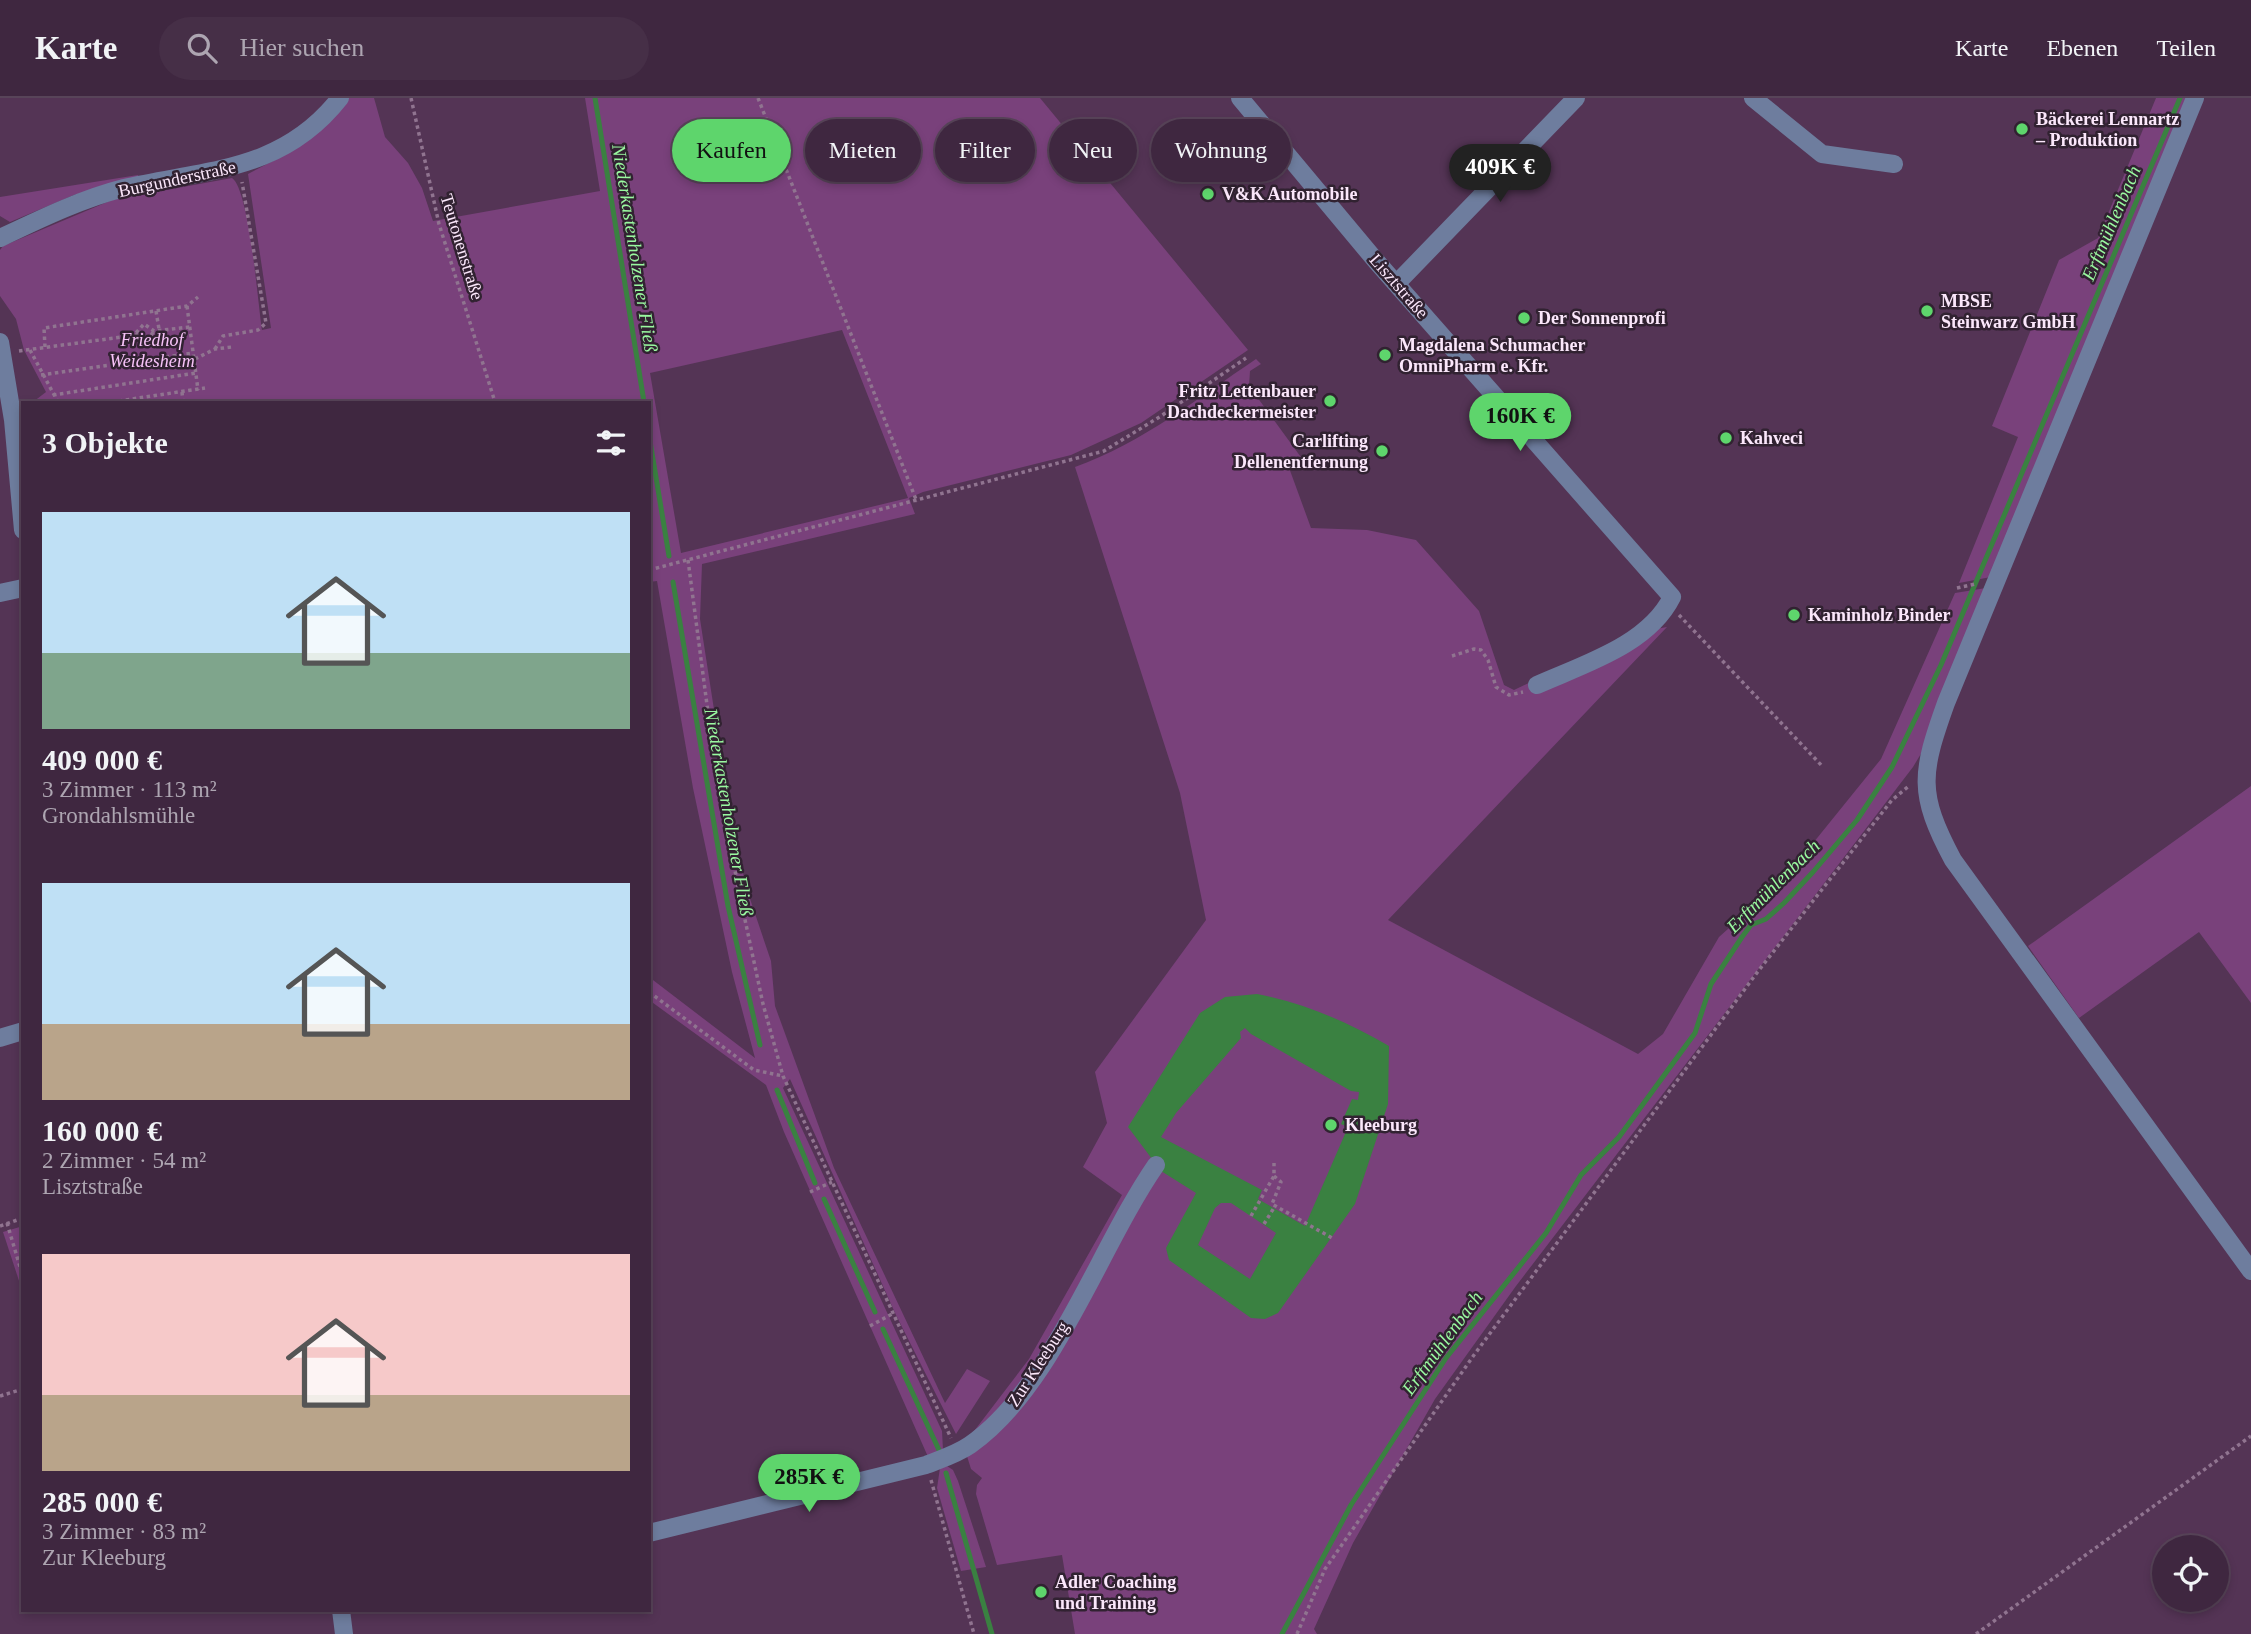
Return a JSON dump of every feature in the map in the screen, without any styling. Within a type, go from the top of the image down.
[{"type":"street","name":"Burgunderstraße","points":[[0,238],[93,198],[124,188],[237,167],[273,153],[302,137],[340,98]]},
{"type":"street","name":"Lisztstraße","points":[[1240,98],[1397,283],[1672,597]]},
{"type":"street","points":[[1397,283],[1576,98]]},
{"type":"street","points":[[1753,98],[1822,154],[1895,164]]},
{"type":"street","points":[[2195,98],[1946,704],[1924,773],[1931,811],[1953,860],[2251,1271]]},
{"type":"street","points":[[1,349],[13,419],[21,508]]},
{"type":"street","points":[[0,593],[21,588]]},
{"type":"street","points":[[1537,685],[1632,640],[1657,621],[1672,597]]},
{"type":"street","points":[[0,1038],[21,1032]]},
{"type":"street","name":"Zur Kleeburg","points":[[651,1534],[926,1465],[956,1453],[1005,1415],[1042,1364],[1156,1166]]},
{"type":"street","points":[[341,1612],[345,1634]]},
{"type":"path","name":"Teutonenstraße","points":[[411,98],[439,224],[495,401]]},
{"type":"path","points":[[758,98],[917,502]]},
{"type":"path","points":[[215,349],[223,336],[258,330],[266,323],[248,203],[237,167]]},
{"type":"path","points":[[44,347],[44,328],[187,306],[198,297]]},
{"type":"path","points":[[187,306],[198,390]]},
{"type":"path","points":[[1,349],[30,350],[135,334],[147,341],[156,330],[156,310]]},
{"type":"path","points":[[135,334],[144,324],[156,330],[190,327]]},
{"type":"path","points":[[195,359],[215,349],[232,347]]},
{"type":"path","points":[[30,350],[41,376],[57,401]]},
{"type":"path","points":[[41,376],[193,352]]},
{"type":"path","points":[[651,569],[1104,451],[1161,416],[1245,358]]},
{"type":"path","points":[[53,395],[196,373]]},
{"type":"path","points":[[119,401],[205,388]]},
{"type":"path","points":[[182,392],[183,401]]},
{"type":"path","points":[[688,560],[712,743],[735,874],[763,1004],[783,1076],[956,1453]]},
{"type":"path","points":[[1957,588],[1978,584]]},
{"type":"path","points":[[1672,597],[1678,614],[1708,649],[1822,767]]},
{"type":"path","points":[[1452,656],[1474,649],[1481,650],[1488,660],[1496,687],[1509,695],[1537,685]]},
{"type":"path","points":[[1297,1634],[1325,1569],[1474,1355],[1759,970],[1892,800],[1924,773]]},
{"type":"path","points":[[651,993],[754,1069],[783,1076]]},
{"type":"path","points":[[1251,1216],[1273,1178],[1274,1163]]},
{"type":"path","points":[[1273,1178],[1281,1182],[1272,1204],[1332,1238]]},
{"type":"path","points":[[810,1192],[832,1182]]},
{"type":"path","points":[[1264,1224],[1275,1207]]},
{"type":"path","points":[[0,1226],[21,1219]]},
{"type":"path","points":[[6,1223],[21,1271]]},
{"type":"path","points":[[870,1326],[892,1314]]},
{"type":"path","points":[[0,1396],[21,1390]]},
{"type":"path","points":[[1976,1634],[2251,1436]]},
{"type":"path","points":[[926,1465],[974,1634]]},
{"type":"green space","name":"Friedhof Weidesheim","points":[[348,98],[374,98],[385,137],[408,163],[422,188],[433,221],[600,191],[585,98],[1040,98],[1057,119],[1049,119],[1049,182],[1109,182],[1248,350],[1141,423],[1071,455],[923,492],[909,498],[915,514],[702,564],[700,619],[732,826],[747,890],[771,961],[775,1006],[834,1168],[945,1403],[967,1369],[990,1381],[956,1434],[896,1315],[790,1079],[783,1088],[942,1431],[943,1450],[929,1459],[784,1132],[766,1085],[651,1001],[651,979],[755,1058],[732,972],[693,788],[657,581],[651,582],[651,401],[34,401],[46,392],[24,350],[16,319],[0,296],[0,250],[3,246],[112,200],[232,178],[238,187],[248,224],[262,330],[271,328],[248,174],[290,152]],"holes":[[[842,330],[908,498],[681,553],[650,373]]]},
{"type":"green space","points":[[2156,98],[2187,98],[1991,577],[1959,583],[2018,437],[1992,426],[2059,260],[2098,238]]},
{"type":"green space","points":[[138,175],[138,179],[74,195],[10,222],[0,216],[0,197]]},
{"type":"green space","points":[[1256,359],[1261,364],[1250,371],[1249,386],[1303,460],[1288,465],[1311,528],[1367,530],[1416,540],[1479,611],[1504,685],[1514,690],[1533,681],[1536,689],[1574,675],[1656,629],[1667,627],[1388,920],[1638,1054],[1663,1034],[1719,937],[1784,879],[1881,759],[1955,593],[1986,588],[1987,595],[1922,752],[1913,767],[1516,1286],[1435,1399],[1353,1543],[1314,1629],[1317,1634],[1075,1634],[1062,1555],[997,1565],[976,1494],[977,1485],[982,1478],[971,1469],[966,1453],[1001,1424],[1039,1377],[1159,1169],[1155,1164],[1140,1183],[1036,1365],[988,1426],[968,1439],[1029,1359],[1122,1195],[1083,1167],[1107,1123],[1095,1072],[1206,920],[1180,793],[1075,467],[1146,433]]},
{"type":"green space","points":[[2251,786],[2251,1003],[2199,932],[2079,1018],[2028,946]]},
{"type":"green space","points":[[21,1227],[21,1287],[3,1232]]},
{"type":"green space","points":[[947,1466],[953,1470],[958,1481],[986,1567],[961,1571],[937,1488],[940,1468]]},
{"type":"shaded area","points":[[1257,994],[1309,1008],[1389,1046],[1388,1104],[1355,1204],[1278,1313],[1265,1319],[1251,1318],[1169,1260],[1166,1248],[1196,1193],[1161,1171],[1128,1127],[1200,1013],[1225,997]],"holes":[[[1245,1028],[1351,1091],[1359,1092],[1358,1100],[1352,1099],[1341,1124],[1348,1127],[1305,1226],[1258,1199],[1262,1190],[1161,1137],[1176,1113],[1241,1038],[1240,1032]],[[1221,1203],[1231,1203],[1276,1233],[1250,1279],[1198,1245],[1215,1208]]]},
{"type":"waterway","name":"Niederkastenholzener Fließ","points":[[595,98],[644,401]]},
{"type":"waterway","name":"Erftmühlenbach","points":[[1282,1634],[1351,1505],[1446,1358],[1546,1233],[1581,1175],[1619,1137],[1695,1033],[1711,984],[1742,937],[1751,925],[1766,919],[1784,903],[1813,872],[1857,820],[1892,767],[1941,665],[2180,98]]},
{"type":"waterway","name":"Niederkastenholzener Fließ","points":[[651,447],[669,556]]},
{"type":"waterway","name":"Niederkastenholzener Fließ","points":[[673,582],[728,906],[760,1045]]},
{"type":"waterway","name":"Niederkastenholzener Fließ","points":[[777,1090],[815,1183]]},
{"type":"waterway","name":"Niederkastenholzener Fließ","points":[[824,1199],[875,1312]]},
{"type":"waterway","name":"Niederkastenholzener Fließ","points":[[883,1329],[939,1450]]},
{"type":"waterway","name":"Niederkastenholzener Fließ","points":[[946,1473],[992,1634]]},
{"type":"place","name":"Bäckerei Lennartz – Produktion","points":[[2022,129]]},
{"type":"place","name":"V&K Automobile","points":[[1208,194]]},
{"type":"place","name":"MBSE Steinwarz GmbH","points":[[1927,311]]},
{"type":"place","name":"Der Sonnenprofi","points":[[1524,318]]},
{"type":"place","name":"Magdalena Schumacher OmniPharm e. Kfr.","points":[[1385,355]]},
{"type":"place","name":"Fritz Lettenbauer Dachdeckermeister","points":[[1330,401]]},
{"type":"place","name":"Kahveci","points":[[1726,438]]},
{"type":"place","name":"Carlifting Dellenentfernung","points":[[1382,451]]},
{"type":"place","name":"Kaminholz Binder","points":[[1794,615]]},
{"type":"place","name":"Kleeburg","points":[[1331,1125]]},
{"type":"place","name":"Adler Coaching und Training","points":[[1041,1592]]}]
